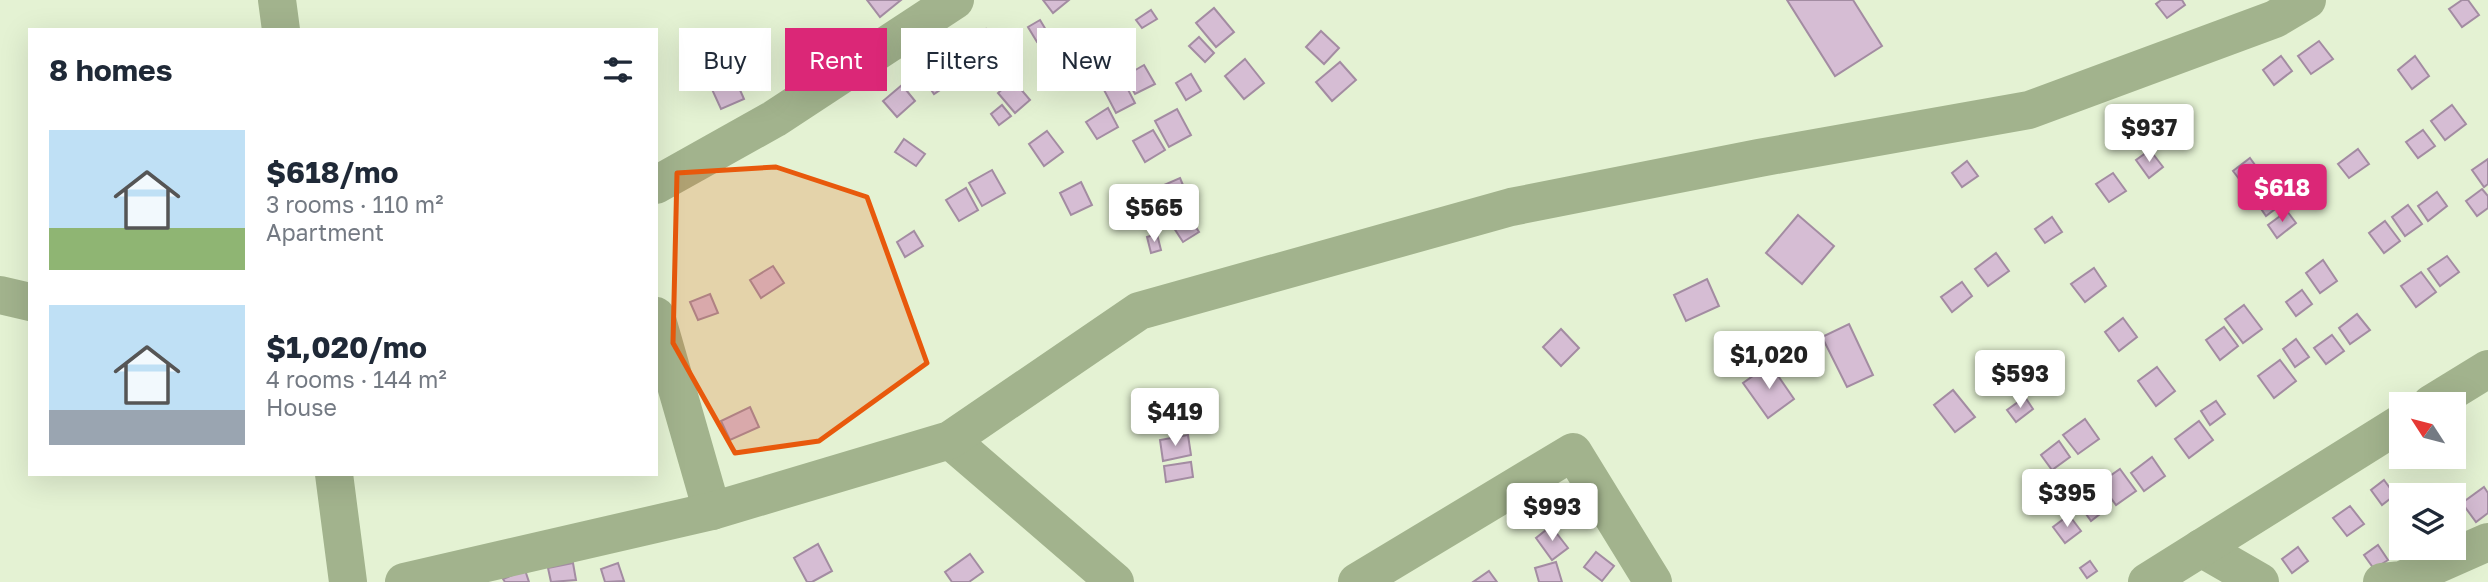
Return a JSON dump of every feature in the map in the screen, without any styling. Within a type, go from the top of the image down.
[{"type":"street","points":[[277,0],[281,28]]},
{"type":"street","points":[[658,184],[774,119],[955,0]]},
{"type":"street","points":[[404,582],[712,510],[950,440],[1139,311],[1511,207],[1759,158],[2029,110],[2275,19],[2307,0]]},
{"type":"street","points":[[0,295],[28,302]]},
{"type":"street","points":[[658,323],[712,510]]},
{"type":"street","points":[[2451,392],[2488,369]]},
{"type":"street","points":[[2147,582],[2389,430]]},
{"type":"street","points":[[950,440],[1115,582]]},
{"type":"street","points":[[1357,582],[1573,452],[1653,582]]},
{"type":"street","points":[[334,476],[348,582]]},
{"type":"street","points":[[2382,582],[2402,580],[2488,542]]},
{"type":"street","points":[[2201,548],[2260,582]]},
{"type":"highlighted area","points":[[776,167],[867,197],[927,363],[819,441],[735,453],[673,343],[677,173]]},
{"type":"building","points":[[867,0],[901,0],[880,17]]},
{"type":"building","points":[[1043,0],[1069,0],[1053,13]]},
{"type":"building","points":[[1787,0],[1853,0],[1882,46],[1835,76]]},
{"type":"building","points":[[2161,0],[2182,0],[2185,5],[2167,18],[2156,4]]},
{"type":"building","points":[[2462,0],[2468,0],[2479,15],[2462,27],[2449,9]]},
{"type":"building","points":[[1214,8],[1234,32],[1216,47],[1196,23]]},
{"type":"building","points":[[1151,10],[1157,19],[1142,28],[1136,20]]},
{"type":"building","points":[[1040,20],[1045,28],[1037,28],[1037,42],[1028,27]]},
{"type":"building","points":[[1321,31],[1339,48],[1324,64],[1306,47]]},
{"type":"building","points":[[1199,37],[1214,53],[1205,62],[1189,46]]},
{"type":"building","points":[[2319,41],[2333,59],[2311,74],[2298,56]]},
{"type":"building","points":[[2281,56],[2292,71],[2274,85],[2263,70]]},
{"type":"building","points":[[2415,56],[2429,76],[2412,89],[2398,70]]},
{"type":"building","points":[[1245,59],[1264,83],[1244,99],[1225,76]]},
{"type":"building","points":[[1340,62],[1356,80],[1332,101],[1316,82]]},
{"type":"building","points":[[1144,65],[1155,84],[1135,94],[1133,91],[1136,91],[1136,70]]},
{"type":"building","points":[[1191,74],[1201,91],[1186,100],[1176,83]]},
{"type":"building","points":[[901,86],[901,91],[907,91],[915,101],[897,117],[883,101]]},
{"type":"building","points":[[713,91],[740,91],[744,99],[721,109]]},
{"type":"building","points":[[1022,91],[1030,100],[1015,113],[998,93]]},
{"type":"building","points":[[1105,91],[1129,91],[1135,103],[1116,113]]},
{"type":"building","points":[[1002,105],[1011,116],[999,125],[991,114]]},
{"type":"building","points":[[2452,105],[2466,124],[2445,140],[2431,121]]},
{"type":"building","points":[[1108,108],[1118,127],[1097,139],[1086,122]]},
{"type":"building","points":[[1177,109],[1191,135],[1169,147],[1155,121]]},
{"type":"building","points":[[1153,130],[1165,150],[1145,162],[1133,141]]},
{"type":"building","points":[[2423,130],[2435,146],[2418,158],[2406,142]]},
{"type":"building","points":[[1047,131],[1063,152],[1044,166],[1029,144]]},
{"type":"building","points":[[904,139],[925,154],[916,166],[895,152]]},
{"type":"building","points":[[2358,149],[2369,164],[2349,178],[2338,164]]},
{"type":"building","points":[[2150,150],[2163,167],[2149,178],[2136,160]]},
{"type":"building","points":[[2250,158],[2263,176],[2246,188],[2233,171]]},
{"type":"building","points":[[2488,159],[2488,184],[2484,187],[2472,170]]},
{"type":"building","points":[[1967,161],[1978,176],[1962,187],[1952,173]]},
{"type":"building","points":[[992,170],[1005,193],[982,206],[969,183]]},
{"type":"building","points":[[2113,173],[2126,191],[2109,202],[2096,184]]},
{"type":"building","points":[[1180,178],[1188,197],[1173,204],[1164,185]]},
{"type":"building","points":[[1081,182],[1092,205],[1071,215],[1060,193]]},
{"type":"building","points":[[966,188],[978,210],[959,221],[946,200]]},
{"type":"building","points":[[2482,189],[2488,196],[2488,208],[2477,216],[2466,201]]},
{"type":"building","points":[[2274,190],[2283,203],[2266,216],[2257,203]]},
{"type":"building","points":[[2437,192],[2447,206],[2428,221],[2418,206]]},
{"type":"building","points":[[2408,205],[2422,224],[2405,236],[2392,217]]},
{"type":"building","points":[[2287,211],[2296,223],[2277,238],[2268,225]]},
{"type":"building","points":[[1186,212],[1199,232],[1183,242],[1170,222]]},
{"type":"building","points":[[1798,215],[1834,246],[1802,284],[1766,253]]},
{"type":"building","points":[[2052,217],[2062,232],[2045,243],[2035,229]]},
{"type":"building","points":[[2385,221],[2400,241],[2384,253],[2369,233]]},
{"type":"building","points":[[914,231],[923,246],[905,257],[897,242]]},
{"type":"building","points":[[1157,234],[1161,250],[1151,253],[1147,237]]},
{"type":"building","points":[[1996,253],[2009,271],[1988,286],[1975,269]]},
{"type":"building","points":[[2447,256],[2459,272],[2440,286],[2428,269]]},
{"type":"building","points":[[2323,260],[2337,281],[2320,293],[2306,273]]},
{"type":"building","points":[[773,266],[784,283],[761,298],[750,280]]},
{"type":"building","points":[[2094,268],[2106,286],[2085,302],[2071,284]]},
{"type":"building","points":[[2421,272],[2436,292],[2416,307],[2401,286]]},
{"type":"building","points":[[1707,279],[1719,306],[1686,321],[1674,295]]},
{"type":"building","points":[[1962,282],[1972,296],[1952,312],[1941,297]]},
{"type":"building","points":[[2302,290],[2312,304],[2296,316],[2286,302]]},
{"type":"building","points":[[710,294],[718,313],[698,320],[690,302]]},
{"type":"building","points":[[2244,305],[2262,329],[2243,343],[2225,319]]},
{"type":"building","points":[[2357,314],[2370,330],[2350,344],[2339,328]]},
{"type":"building","points":[[2123,318],[2137,337],[2119,351],[2105,332]]},
{"type":"building","points":[[1849,324],[1873,375],[1847,387],[1822,337]]},
{"type":"building","points":[[2224,327],[2238,346],[2220,360],[2206,340]]},
{"type":"building","points":[[1561,329],[1579,348],[1561,366],[1543,347]]},
{"type":"building","points":[[2332,335],[2344,351],[2326,364],[2314,348]]},
{"type":"building","points":[[2296,339],[2309,357],[2295,367],[2283,349]]},
{"type":"building","points":[[2280,360],[2296,381],[2274,398],[2258,376]]},
{"type":"building","points":[[1770,364],[1794,399],[1768,418],[1743,383]]},
{"type":"building","points":[[2157,367],[2175,391],[2156,406],[2138,381]]},
{"type":"building","points":[[1953,390],[1975,417],[1955,432],[1934,405]]},
{"type":"building","points":[[2025,397],[2033,409],[2016,422],[2007,410]]},
{"type":"building","points":[[2216,401],[2225,414],[2210,425],[2201,411]]},
{"type":"building","points":[[750,407],[759,427],[730,440],[721,421]]},
{"type":"building","points":[[2085,419],[2099,439],[2078,454],[2063,435]]},
{"type":"building","points":[[2199,421],[2213,440],[2189,458],[2175,439]]},
{"type":"building","points":[[1188,435],[1191,455],[1163,461],[1160,440]]},
{"type":"building","points":[[2059,441],[2070,457],[2052,470],[2041,455]]},
{"type":"building","points":[[2152,457],[2165,476],[2144,491],[2131,473]]},
{"type":"building","points":[[1191,462],[1193,477],[1166,482],[1164,466]]},
{"type":"building","points":[[2120,469],[2136,491],[2116,505],[2100,483]]},
{"type":"building","points":[[2384,480],[2389,487],[2389,500],[2382,505],[2371,490]]},
{"type":"building","points":[[2484,487],[2488,493],[2488,513],[2476,522],[2466,508],[2466,500]]},
{"type":"building","points":[[2098,491],[2109,507],[2091,521],[2079,504]]},
{"type":"building","points":[[1572,497],[1584,508],[1575,518],[1563,507]]},
{"type":"building","points":[[2350,506],[2364,524],[2347,536],[2333,518]]},
{"type":"building","points":[[2069,515],[2081,531],[2065,543],[2053,527]]},
{"type":"building","points":[[1551,526],[1568,548],[1552,560],[1536,538]]},
{"type":"building","points":[[818,544],[832,571],[807,582],[794,558]]},
{"type":"building","points":[[2378,545],[2388,560],[2374,569],[2364,555]]},
{"type":"building","points":[[2298,547],[2308,561],[2292,573],[2282,559]]},
{"type":"building","points":[[1596,552],[1614,566],[1602,581],[1584,567]]},
{"type":"building","points":[[970,554],[983,572],[969,582],[952,582],[945,572]]},
{"type":"building","points":[[2090,561],[2097,571],[2087,578],[2080,568]]},
{"type":"building","points":[[1556,562],[1562,582],[1539,582],[1535,568]]},
{"type":"building","points":[[573,563],[576,580],[551,582],[548,568]]},
{"type":"building","points":[[618,563],[624,581],[605,582],[601,569]]},
{"type":"building","points":[[525,570],[529,582],[505,582],[503,579]]},
{"type":"building","points":[[1489,571],[1497,582],[1473,582]]}]
